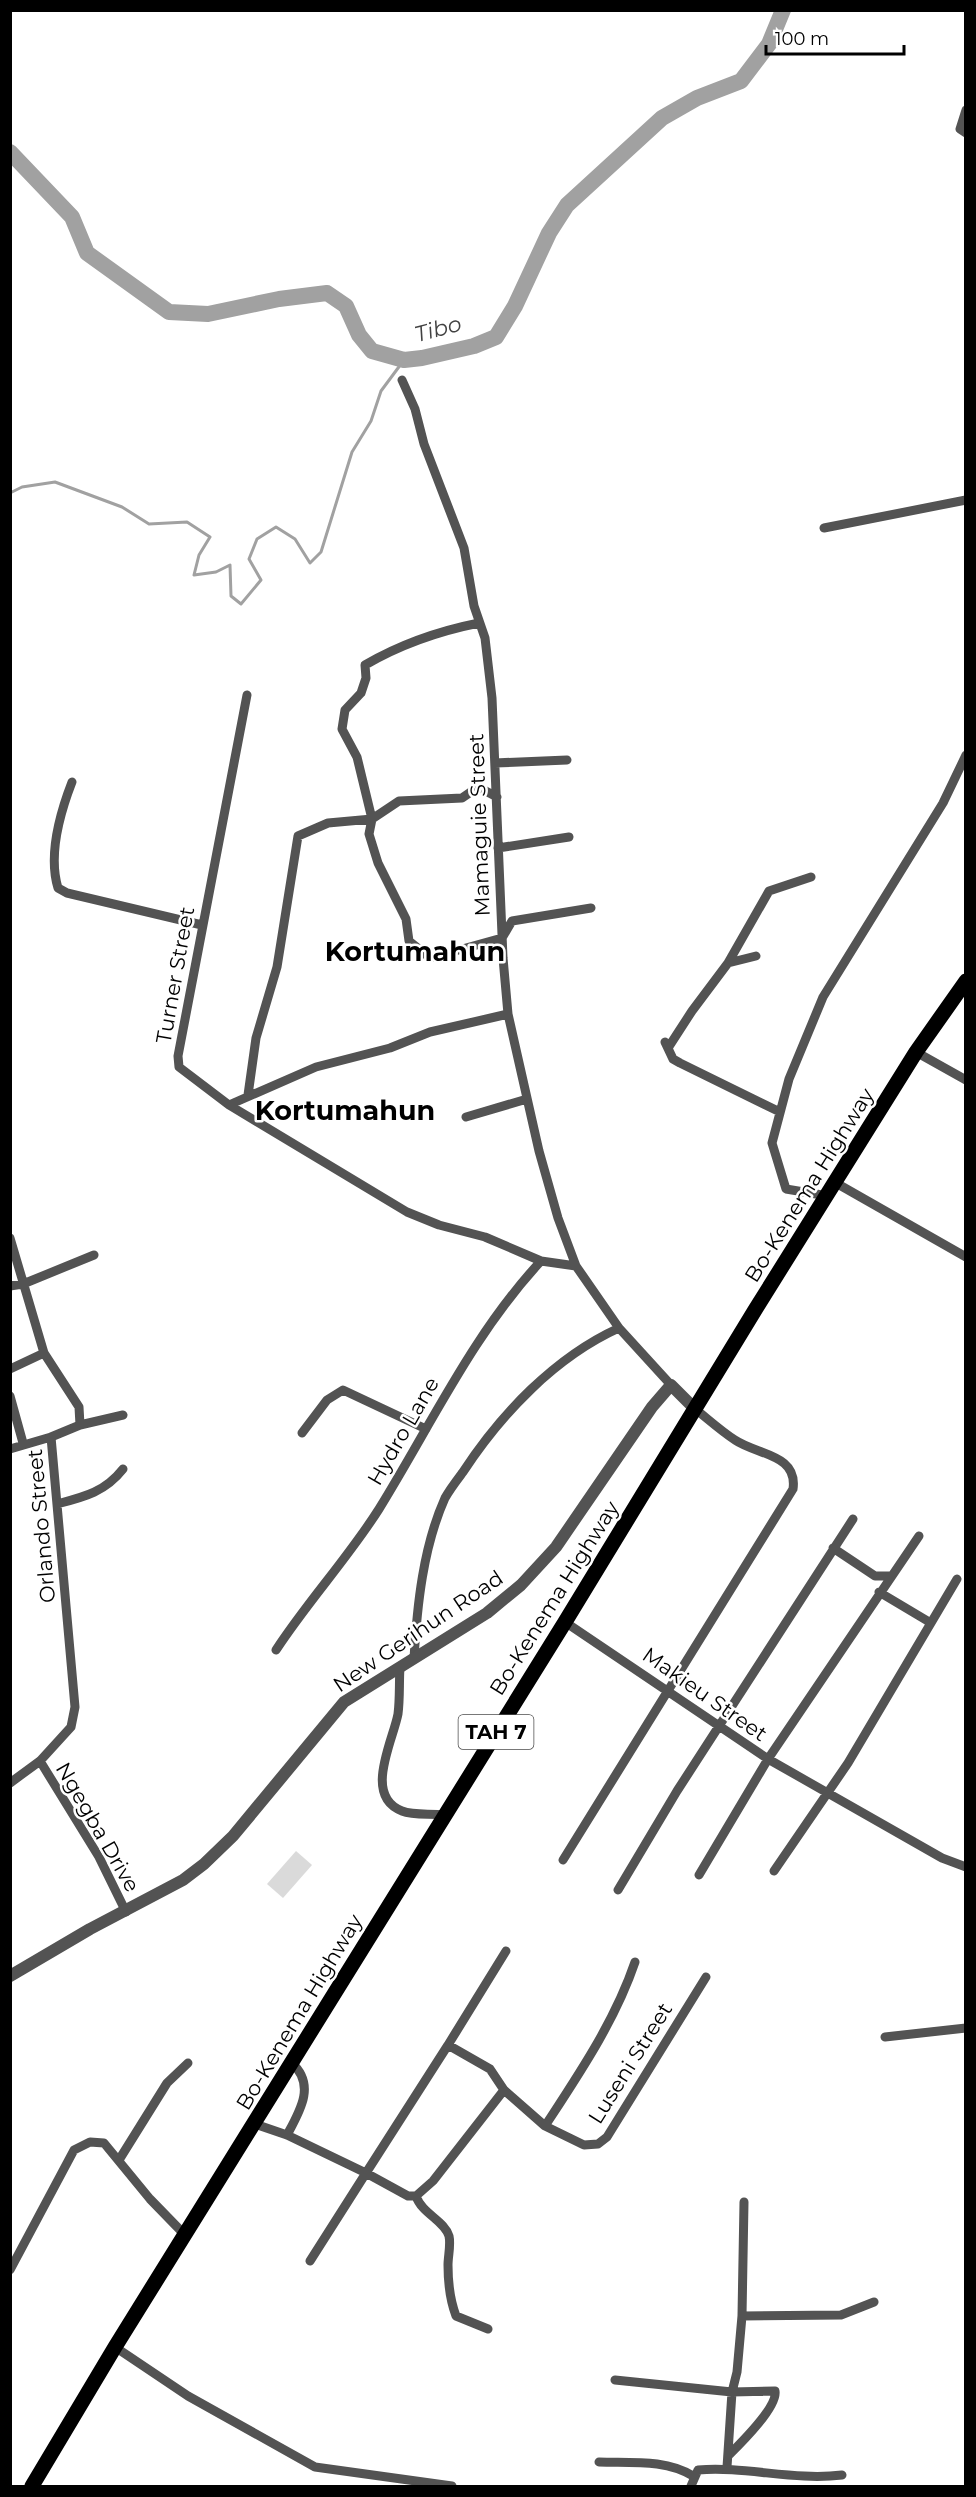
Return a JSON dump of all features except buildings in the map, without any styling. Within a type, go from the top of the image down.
[{"type":"highway","name":"Bo-Kenema Highway","points":[[32,2487],[115,2347],[565,1622],[694,1408],[916,1052],[966,981]]},
{"type":"street","points":[[966,110],[960,129],[966,133]]},
{"type":"street","name":"Mamaguie Street","points":[[402,380],[415,409],[424,444],[464,548],[474,606],[485,638],[491,686],[502,938],[508,1014],[527,1100],[558,1218],[576,1266],[619,1328],[671,1384]]},
{"type":"street","points":[[824,528],[966,500]]},
{"type":"street","points":[[479,623],[453,628],[393,649],[366,665],[366,678],[361,693],[345,710],[342,729],[357,757],[372,819],[369,834],[378,863],[406,919],[409,941],[430,958],[502,938],[512,921],[591,908]]},
{"type":"street","name":"Turner Street","points":[[247,695],[178,1056],[180,1067],[229,1104],[407,1212],[439,1225],[485,1237],[542,1261]]},
{"type":"street","points":[[828,1196],[786,1189],[772,1143],[789,1079],[823,997],[943,803],[966,755]]},
{"type":"street","points":[[495,763],[567,759]]},
{"type":"street","points":[[72,782],[60,815],[54,877],[58,888],[67,893],[202,925]]},
{"type":"street","points":[[248,1095],[256,1038],[277,967],[298,836],[328,823],[372,819],[399,801],[462,798],[478,787],[497,797]]},
{"type":"street","points":[[498,848],[569,837]]},
{"type":"street","points":[[780,1112],[673,1059],[667,1045],[728,963],[769,891],[811,877]]},
{"type":"street","points":[[728,963],[756,956]]},
{"type":"street","points":[[229,1104],[316,1067],[390,1048],[430,1032],[508,1014]]},
{"type":"street","points":[[916,1052],[966,1080]]},
{"type":"street","points":[[466,1117],[527,1100]]},
{"type":"street","points":[[836,1183],[966,1257]]},
{"type":"street","points":[[10,1238],[44,1353],[79,1407],[80,1425]]},
{"type":"street","points":[[10,1286],[23,1284],[94,1255]]},
{"type":"street","points":[[542,1261],[576,1266]]},
{"type":"street","name":"Hydro Lane","points":[[276,1650],[303,1608],[367,1528],[470,1355],[516,1288],[542,1261]]},
{"type":"street","points":[[414,1659],[426,1560],[446,1498],[492,1432],[556,1366],[600,1337],[619,1328]]},
{"type":"street","points":[[10,1369],[44,1353]]},
{"type":"street","points":[[563,1860],[773,1525],[793,1489],[795,1478],[791,1468],[765,1452],[736,1441],[694,1408],[671,1384]]},
{"type":"street","name":"New Gerihun Road","points":[[10,1976],[183,1880],[204,1864],[233,1836],[344,1702],[487,1613],[521,1585],[556,1547],[652,1407],[671,1384]]},
{"type":"street","points":[[302,1433],[327,1400],[343,1390],[426,1429]]},
{"type":"street","points":[[10,1396],[23,1443]]},
{"type":"street","name":"Orlando Street","points":[[10,1783],[40,1761],[71,1727],[75,1707],[51,1437],[80,1425],[123,1415]]},
{"type":"street","points":[[10,1449],[23,1443],[51,1437]]},
{"type":"street","points":[[57,1504],[95,1494],[113,1481],[123,1469]]},
{"type":"street","points":[[618,1890],[719,1726],[853,1519]]},
{"type":"street","points":[[699,1875],[768,1759],[919,1536]]},
{"type":"street","points":[[833,1548],[875,1576],[891,1576]]},
{"type":"street","points":[[774,1871],[848,1763],[957,1579]]},
{"type":"street","points":[[879,1592],[931,1623]]},
{"type":"street","name":"Makieu Street","points":[[565,1622],[768,1759],[828,1791],[942,1858],[966,1867]]},
{"type":"street","points":[[400,1667],[398,1711],[383,1767],[382,1789],[388,1801],[402,1811],[444,1815]]},
{"type":"street","name":"Ngegba Drive","points":[[40,1761],[99,1857],[126,1911]]},
{"type":"street","points":[[310,2261],[506,1951]]},
{"type":"street","points":[[545,2126],[606,2028],[627,1986],[635,1962]]},
{"type":"street","name":"Luseni Street","points":[[448,2045],[490,2069],[504,2090],[545,2126],[584,2145],[598,2144],[608,2137],[706,1977]]},
{"type":"street","points":[[885,2037],[966,2028]]},
{"type":"street","points":[[118,2160],[167,2083],[188,2063]]},
{"type":"street","points":[[287,2135],[306,2092],[303,2077],[292,2063]]},
{"type":"street","points":[[255,2124],[287,2135],[408,2196],[416,2196],[433,2181],[504,2090]]},
{"type":"street","points":[[10,2270],[74,2150],[81,2144],[96,2141],[104,2143],[150,2199],[185,2235]]},
{"type":"street","points":[[416,2196],[418,2204],[445,2228],[449,2238],[448,2265],[451,2303],[456,2316],[488,2329]]},
{"type":"street","points":[[727,2467],[732,2392],[737,2372],[742,2316],[744,2202]]},
{"type":"street","points":[[742,2316],[841,2315],[874,2302]]},
{"type":"street","points":[[115,2347],[188,2396],[315,2467],[452,2487]]},
{"type":"street","points":[[615,2380],[732,2392],[775,2391],[776,2396],[748,2436],[728,2456]]},
{"type":"street","points":[[599,2462],[667,2465],[681,2468],[693,2476]]},
{"type":"street","points":[[691,2487],[693,2476],[698,2470],[727,2467],[754,2472],[842,2475]]},
{"type":"shaded area","points":[[296,1851],[312,1865],[283,1898],[267,1884]]},
{"type":"waterway","name":"Tibo","points":[[10,152],[72,217],[87,253],[169,312],[208,314],[279,299],[327,293],[346,306],[359,335],[372,351],[404,360],[422,358],[474,346],[496,337],[515,306],[549,233],[567,205],[662,118],[697,98],[741,81],[769,44],[783,10]]},
{"type":"waterway","points":[[10,493],[22,487],[55,482],[122,507],[149,524],[187,522],[210,537],[199,555],[194,575],[216,572],[230,565],[231,596],[241,604],[261,580],[249,559],[257,539],[276,527],[295,539],[310,563],[321,552],[352,452],[371,421],[381,391],[404,360]]},
{"type":"district","name":"Kortumahun","points":[[415,951]]},
{"type":"district","name":"Kortumahun","points":[[345,1110]]}]
